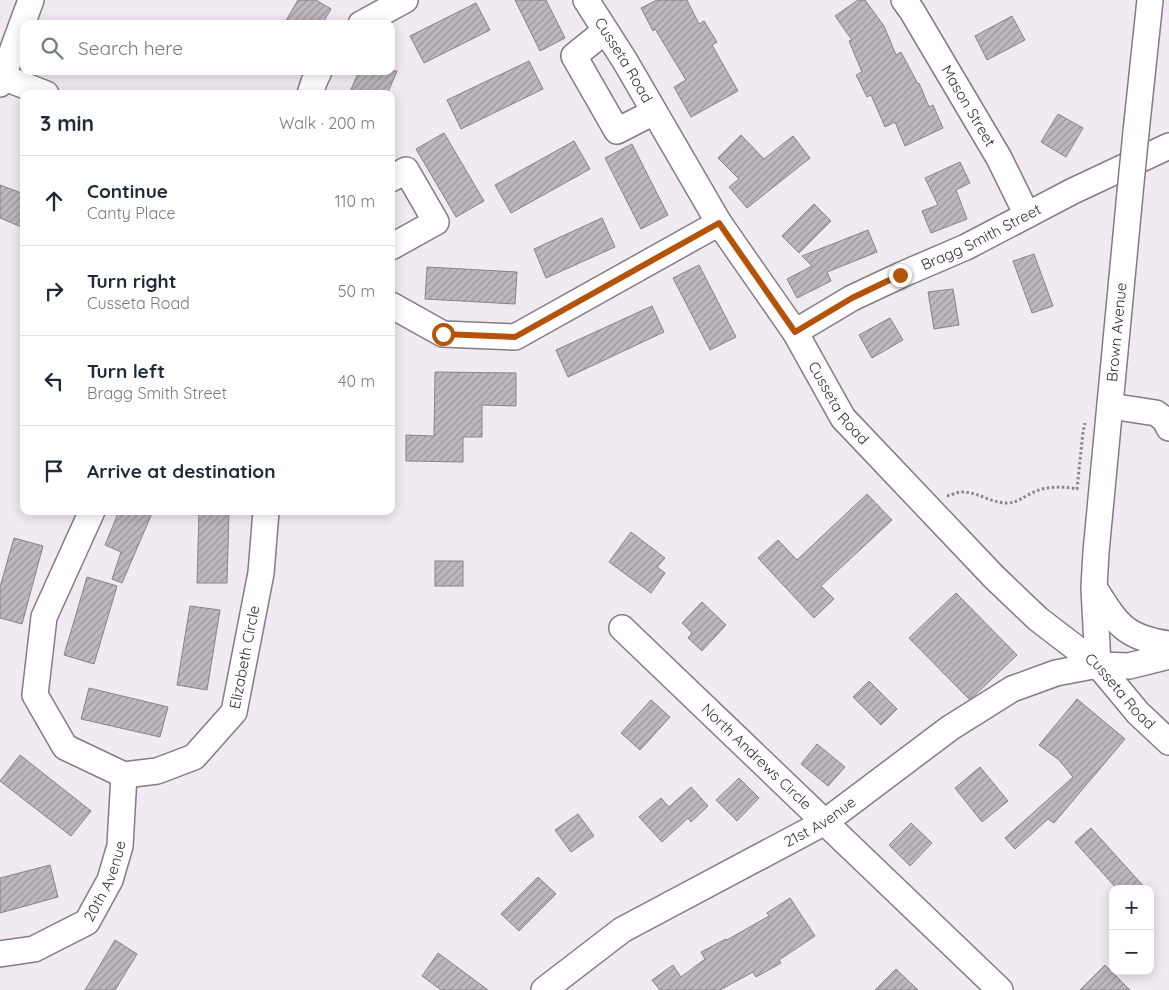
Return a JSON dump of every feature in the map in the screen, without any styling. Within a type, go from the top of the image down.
[{"type":"street","points":[[23,20],[31,0]]},
{"type":"street","points":[[368,20],[405,0]]},
{"type":"street","name":"Cusseta Road","points":[[586,0],[719,223],[795,332],[843,418],[994,577],[1038,619],[1098,665],[1138,714],[1169,742]]},
{"type":"street","name":"Mason Street","points":[[904,0],[999,158],[1027,215]]},
{"type":"street","name":"Brown Avenue","points":[[1098,665],[1094,588],[1096,552],[1150,0]]},
{"type":"street","points":[[20,29],[1,79],[34,90]]},
{"type":"street","points":[[605,31],[574,56],[617,131],[654,112]]},
{"type":"street","points":[[311,90],[317,75]]},
{"type":"street","name":"Bragg Smith Street","points":[[795,332],[852,298],[966,247],[1169,146]]},
{"type":"street","points":[[395,177],[406,170],[436,222],[395,245]]},
{"type":"street","points":[[395,307],[443,334],[515,337],[719,223]]},
{"type":"street","points":[[1110,406],[1156,413],[1165,420],[1169,428]]},
{"type":"street","points":[[90,515],[44,617],[35,695],[65,747],[124,775]]},
{"type":"street","name":"Elizabeth Circle","points":[[124,775],[156,771],[194,757],[234,712],[261,573],[266,515]]},
{"type":"street","points":[[1094,588],[1111,615],[1123,629],[1148,639],[1169,644]]},
{"type":"street","name":"North Andrews Circle","points":[[622,628],[1000,990]]},
{"type":"street","name":"21st Avenue","points":[[544,990],[622,930],[826,822],[950,728],[1012,689],[1056,673],[1098,665],[1129,666],[1169,656]]},
{"type":"street","name":"20th Avenue","points":[[0,954],[34,949],[87,922],[110,880],[120,846],[124,775]]},
{"type":"path","points":[[944,498],[962,492],[1006,503],[1016,502],[1031,493],[1046,488],[1077,488],[1085,423]]},
{"type":"building","points":[[298,0],[316,0],[331,9],[324,20],[286,20]]},
{"type":"building","points":[[515,0],[546,0],[565,38],[540,51]]},
{"type":"building","points":[[657,0],[687,0],[699,24],[704,21],[717,42],[712,45],[738,91],[691,117],[674,87],[686,80],[655,29],[653,31],[641,8]]},
{"type":"building","points":[[858,0],[865,0],[884,26],[896,55],[901,52],[919,83],[929,107],[933,105],[943,128],[905,146],[895,122],[885,127],[871,95],[867,97],[856,75],[862,72],[849,41],[852,40],[835,16]]},
{"type":"building","points":[[476,3],[490,30],[424,63],[410,36]]},
{"type":"building","points":[[1012,16],[1025,40],[987,60],[975,36]]},
{"type":"building","points":[[529,61],[543,89],[461,129],[447,100]]},
{"type":"building","points":[[395,71],[397,71],[389,90],[351,90],[357,75],[395,75]]},
{"type":"building","points":[[1058,114],[1083,128],[1066,157],[1041,142]]},
{"type":"building","points":[[444,133],[484,201],[456,217],[416,149]]},
{"type":"building","points":[[741,135],[764,159],[793,136],[810,158],[747,208],[729,187],[739,179],[718,158]]},
{"type":"building","points":[[574,141],[590,169],[511,213],[495,185]]},
{"type":"building","points":[[632,144],[668,215],[641,229],[605,158]]},
{"type":"building","points":[[960,162],[970,183],[956,190],[967,219],[931,233],[922,211],[938,205],[925,178]]},
{"type":"building","points":[[0,185],[20,192],[20,226],[0,218]]},
{"type":"building","points":[[814,204],[831,221],[799,253],[782,236]]},
{"type":"building","points":[[602,218],[615,247],[546,278],[534,249]]},
{"type":"building","points":[[868,230],[877,252],[827,272],[831,281],[797,298],[787,279],[812,266],[802,256]]},
{"type":"building","points":[[1034,254],[1053,306],[1032,313],[1013,261]]},
{"type":"building","points":[[699,265],[736,337],[710,350],[673,278]]},
{"type":"building","points":[[427,267],[517,272],[515,304],[425,299]]},
{"type":"building","points":[[953,289],[959,325],[934,329],[928,292]]},
{"type":"building","points":[[652,306],[664,332],[568,377],[556,350]]},
{"type":"building","points":[[890,318],[903,340],[872,358],[859,335]]},
{"type":"building","points":[[435,372],[516,373],[516,406],[482,405],[482,437],[463,437],[463,462],[406,461],[406,435],[434,436]]},
{"type":"building","points":[[867,494],[892,520],[821,586],[834,599],[814,618],[758,558],[778,540],[797,560]]},
{"type":"building","points":[[117,515],[151,515],[122,583],[112,579],[121,552],[105,545]]},
{"type":"building","points":[[199,515],[229,515],[227,583],[197,583]]},
{"type":"building","points":[[631,532],[665,558],[657,567],[665,573],[651,593],[609,562]]},
{"type":"building","points":[[14,538],[43,546],[22,624],[0,618],[0,587]]},
{"type":"building","points":[[435,561],[463,561],[463,586],[435,586]]},
{"type":"building","points":[[87,577],[117,586],[94,664],[64,655]]},
{"type":"building","points":[[956,593],[1017,655],[969,699],[909,638]]},
{"type":"building","points":[[702,602],[726,625],[702,651],[688,638],[692,633],[682,623]]},
{"type":"building","points":[[190,606],[220,610],[207,690],[177,685]]},
{"type":"building","points":[[869,681],[897,709],[881,725],[853,697]]},
{"type":"building","points":[[89,688],[168,707],[160,737],[81,719]]},
{"type":"building","points":[[1077,699],[1125,739],[1054,823],[1048,819],[1015,849],[1005,838],[1073,777],[1059,760],[1039,745]]},
{"type":"building","points":[[651,700],[670,717],[640,750],[621,733]]},
{"type":"building","points":[[817,744],[845,767],[828,786],[801,764]]},
{"type":"building","points":[[20,755],[91,811],[71,836],[0,781]]},
{"type":"building","points":[[980,767],[1008,801],[982,822],[955,788]]},
{"type":"building","points":[[739,778],[759,798],[737,821],[716,800]]},
{"type":"building","points":[[691,787],[708,806],[691,822],[688,818],[662,842],[639,817],[661,798],[669,807]]},
{"type":"building","points":[[578,814],[594,836],[571,852],[555,830]]},
{"type":"building","points":[[911,823],[932,843],[910,866],[889,845]]},
{"type":"building","points":[[1091,828],[1142,885],[1113,885],[1075,842]]},
{"type":"building","points":[[50,865],[58,897],[0,913],[0,878]]},
{"type":"building","points":[[538,877],[556,894],[519,931],[501,914]]},
{"type":"building","points":[[790,898],[815,936],[779,960],[781,963],[756,977],[753,972],[720,990],[660,990],[652,980],[673,965],[681,977],[705,959],[701,952],[727,940],[769,916],[767,913]]},
{"type":"building","points":[[115,940],[137,954],[115,990],[85,990]]},
{"type":"building","points":[[438,953],[488,990],[441,990],[422,976]]},
{"type":"building","points":[[1105,965],[1109,969],[1109,975],[1115,975],[1130,990],[1080,990]]},
{"type":"building","points":[[896,969],[918,990],[875,990]]},
{"type":"route","points":[[443,334],[515,337],[719,223],[795,332],[852,298],[900,275]]}]
